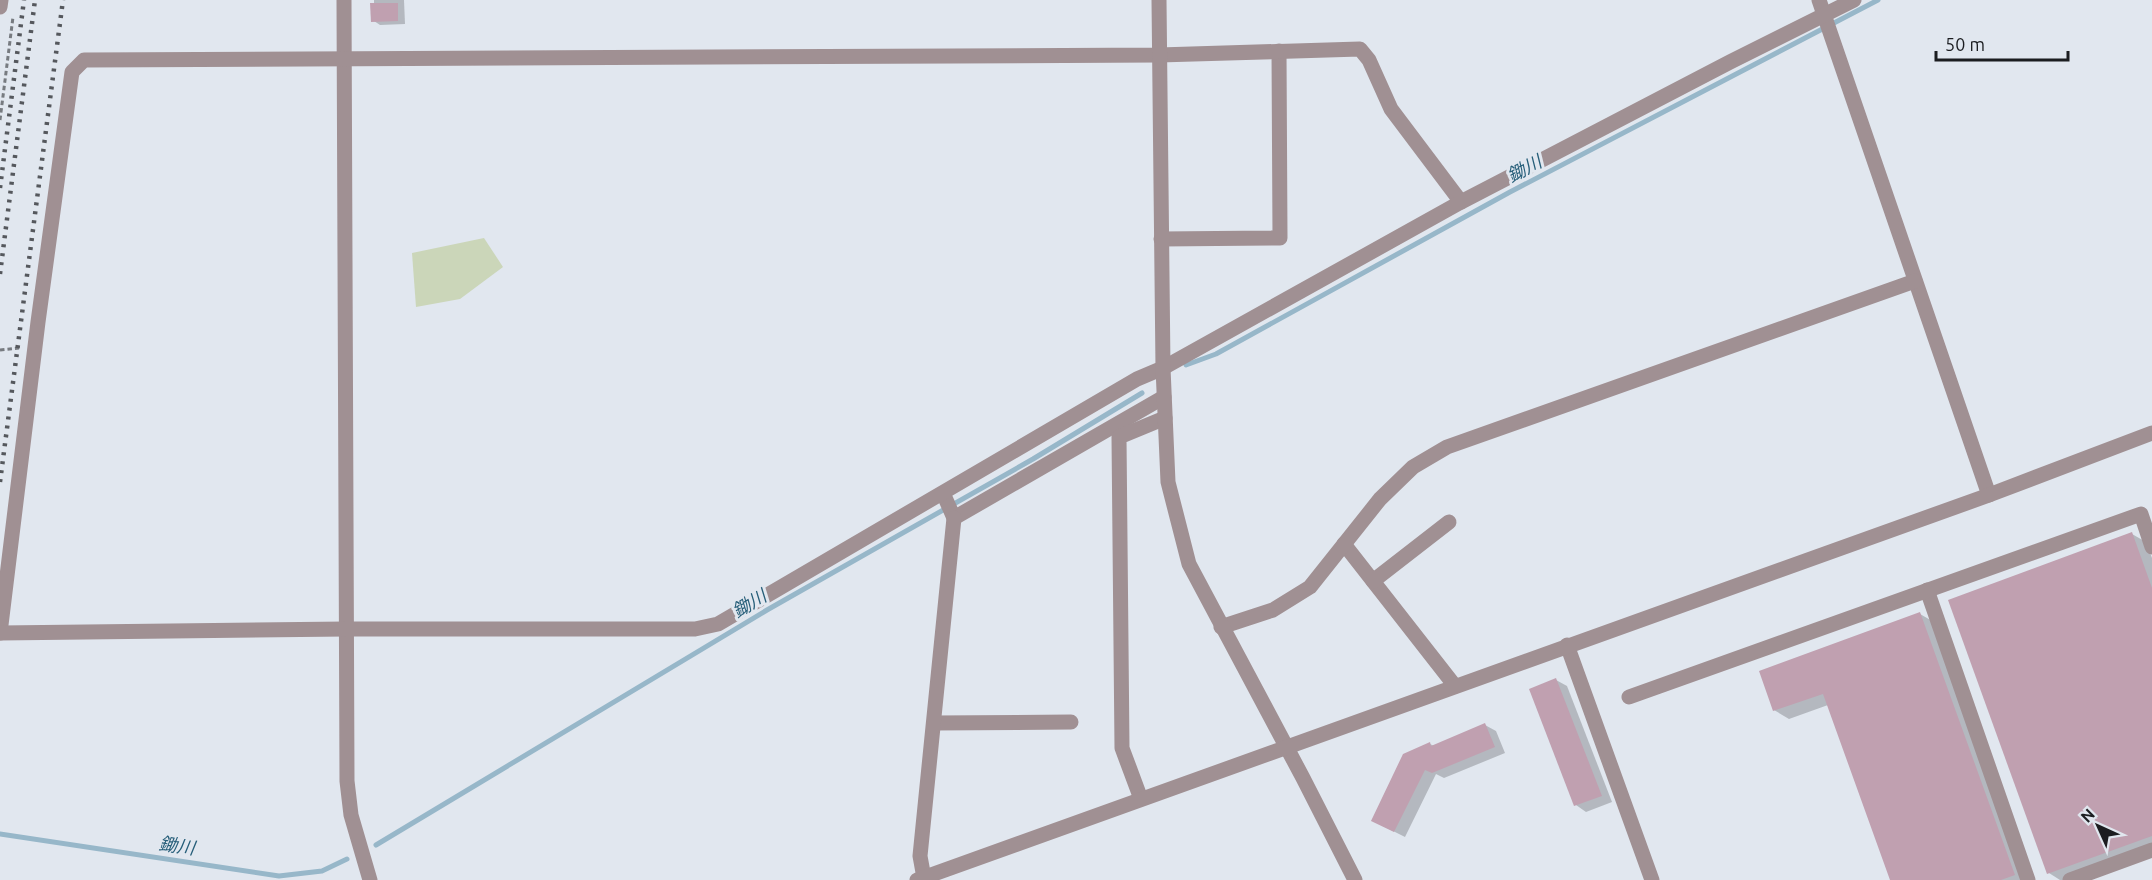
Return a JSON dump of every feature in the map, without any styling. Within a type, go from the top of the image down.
[{"type":"street","points":[[1,0],[7,9]]},
{"type":"street","points":[[344,0],[346,781],[351,815],[370,880]]},
{"type":"street","points":[[1159,0],[1163,368],[1168,482],[1189,564],[1355,880]]},
{"type":"street","points":[[1461,202],[1391,109],[1369,60],[1360,49],[1159,55],[84,60],[72,72],[38,322],[0,633],[346,629],[695,629],[718,624],[944,496],[1137,379],[1163,368],[1461,202],[1854,0]]},
{"type":"street","points":[[1825,16],[1989,495]]},
{"type":"street","points":[[1161,239],[1280,238],[1279,51]]},
{"type":"street","points":[[1221,627],[1273,610],[1310,587],[1380,499],[1413,467],[1447,447],[1915,281]]},
{"type":"street","points":[[953,515],[1164,397]]},
{"type":"street","points":[[1141,799],[1122,748],[1119,437],[1165,418]]},
{"type":"street","points":[[944,496],[953,515],[920,879],[1989,495],[2152,433]]},
{"type":"street","points":[[1629,697],[2141,514],[2152,547]]},
{"type":"street","points":[[1373,581],[1449,522]]},
{"type":"street","points":[[1344,543],[1455,686]]},
{"type":"street","points":[[1927,590],[2028,880]]},
{"type":"street","points":[[1568,645],[1652,880]]},
{"type":"street","points":[[934,723],[1071,722]]},
{"type":"street","points":[[2070,880],[2152,850]]},
{"type":"path","points":[[0,120],[7,9]]},
{"type":"green space","points":[[484,238],[503,267],[460,299],[416,307],[412,253]]},
{"type":"building","points":[[370,3],[398,3],[398,21],[371,22]]},
{"type":"building","points":[[2132,532],[2152,588],[2152,836],[2047,874],[1948,600]]},
{"type":"building","points":[[1920,612],[2015,875],[2001,880],[1890,880],[1823,694],[1773,711],[1759,671]]},
{"type":"building","points":[[1556,678],[1602,796],[1574,806],[1529,689]]},
{"type":"building","points":[[1485,723],[1495,747],[1432,773],[1425,770],[1394,832],[1371,821],[1403,754],[1430,742],[1431,746]]},
{"type":"waterway","name":"鋤川","points":[[1186,365],[1216,354],[1510,192],[1878,0]]},
{"type":"waterway","name":"鋤川","points":[[376,845],[767,610],[1033,459],[1142,393]]},
{"type":"waterway","name":"鋤川","points":[[0,834],[279,876],[322,871],[347,859]]},
{"type":"railway","points":[[0,188],[24,0]]},
{"type":"railway","points":[[0,274],[35,0]]},
{"type":"railway","points":[[0,482],[63,0]]}]
